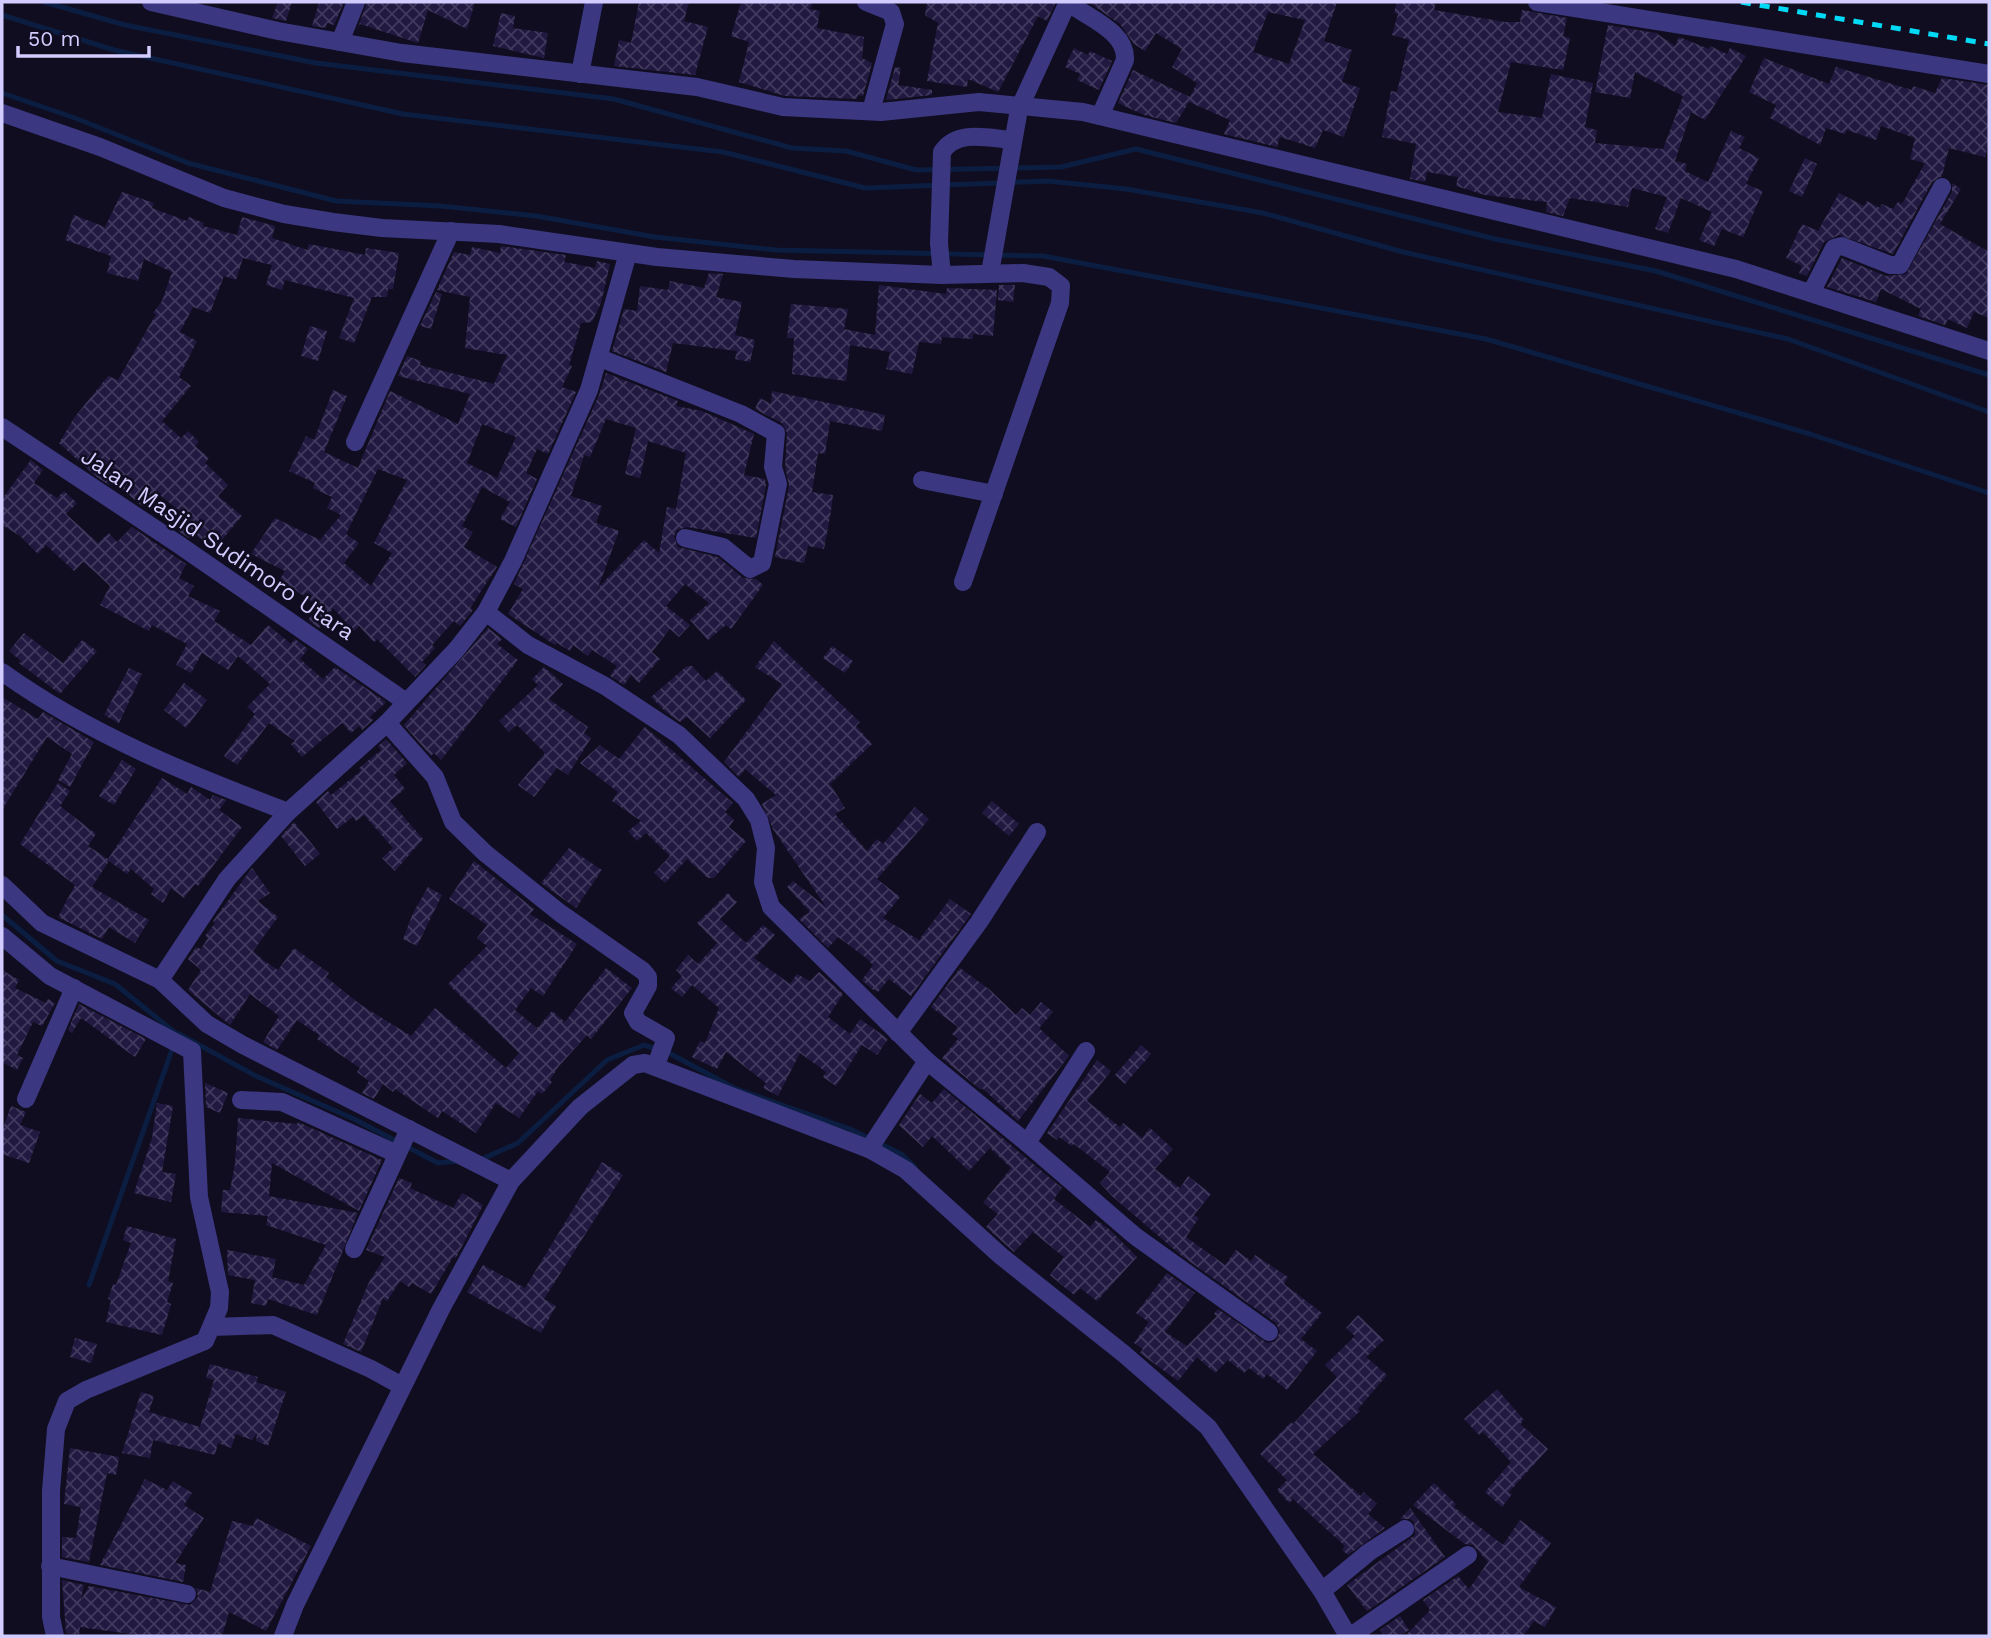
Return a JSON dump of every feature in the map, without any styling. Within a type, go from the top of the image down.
[{"type":"street","points":[[151,2],[278,31],[402,53],[697,88],[783,107],[871,111],[979,102],[1100,116],[1736,269],[1812,291],[1883,318],[1989,351]]},
{"type":"street","points":[[340,42],[356,2]]},
{"type":"street","points":[[580,74],[594,2]]},
{"type":"street","points":[[866,2],[891,12],[895,24],[871,111]]},
{"type":"street","points":[[1537,2],[1989,74]]},
{"type":"street","points":[[991,267],[1020,107],[1077,8],[1123,44],[1126,51],[1125,60],[1100,116]]},
{"type":"street","points":[[2,113],[100,147],[224,198],[285,214],[382,228],[451,231],[565,242],[628,253],[794,269],[991,267],[1049,277],[1061,286],[1060,303],[963,582]]},
{"type":"street","points":[[941,269],[942,152],[947,145],[965,136],[1012,140]]},
{"type":"street","points":[[1812,291],[1834,248],[1842,246],[1890,265],[1900,265],[1942,187]]},
{"type":"street","points":[[355,442],[451,231]]},
{"type":"street","points":[[160,980],[227,879],[288,812],[387,723],[456,650],[486,612],[563,452],[600,358],[628,253]]},
{"type":"street","points":[[600,358],[741,414],[776,433],[773,467],[778,484],[762,563],[750,569],[723,547],[685,538]]},
{"type":"street","name":"Jalan Masjid Sudimoro Utara","points":[[2,427],[178,544],[406,702]]},
{"type":"street","points":[[922,480],[994,494]]},
{"type":"street","points":[[486,612],[528,645],[605,686],[679,735],[746,799],[759,820],[766,848],[763,882],[771,907],[927,1061],[1135,1236],[1269,1332]]},
{"type":"street","points":[[2,672],[70,718],[154,759],[288,812]]},
{"type":"street","points":[[387,723],[435,777],[453,822],[560,913],[648,977],[648,986],[634,1007],[635,1018],[664,1035],[661,1054]]},
{"type":"street","points":[[898,1032],[979,922],[1037,832]]},
{"type":"street","points":[[2,885],[42,923],[160,980],[193,1040],[196,1091],[194,1151],[199,1197],[220,1292],[219,1308],[205,1341],[68,1401],[56,1429],[50,1566],[55,1636]]},
{"type":"street","points":[[2,936],[50,976],[74,988],[193,1040],[253,1051],[402,1144]]},
{"type":"street","points":[[26,1099],[74,988]]},
{"type":"street","points":[[1027,1143],[1086,1051]]},
{"type":"street","points":[[284,1636],[295,1605],[505,1177],[580,1107],[633,1065],[661,1054],[876,1140],[1001,1256],[1208,1427],[1322,1591],[1350,1636],[1468,1555]]},
{"type":"street","points":[[876,1140],[927,1061]]},
{"type":"street","points":[[241,1100],[282,1102],[402,1144],[471,1158],[505,1177]]},
{"type":"street","points":[[354,1248],[402,1144]]},
{"type":"street","points":[[212,1328],[272,1325],[371,1369],[402,1386]]},
{"type":"street","points":[[1322,1591],[1405,1528]]},
{"type":"street","points":[[50,1566],[187,1594]]},
{"type":"building","points":[[278,2],[292,2],[286,21],[272,18]]},
{"type":"building","points":[[319,2],[344,2],[334,25],[327,23],[326,28],[312,26]]},
{"type":"building","points":[[367,2],[475,2],[467,29],[428,10],[418,43],[360,24],[356,33]]},
{"type":"building","points":[[639,2],[689,2],[684,21],[708,27],[695,75],[614,66],[619,40],[631,43]]},
{"type":"building","points":[[741,2],[813,2],[810,9],[820,11],[817,28],[864,37],[862,58],[872,63],[863,96],[858,95],[857,99],[785,96],[739,82],[749,42],[731,36]]},
{"type":"building","points":[[927,2],[1056,2],[1047,21],[1038,16],[998,92],[968,79],[967,87],[927,81],[938,23],[925,15]]},
{"type":"building","points":[[1088,2],[1337,2],[1324,41],[1352,50],[1342,82],[1360,88],[1344,137],[1323,130],[1315,148],[1280,137],[1277,147],[1224,134],[1230,120],[1189,102],[1176,123],[1144,115],[1118,103],[1133,70],[1190,97],[1197,83],[1172,67],[1182,49],[1156,33],[1145,51],[1134,44],[1120,24]],"holes":[[[1268,12],[1305,20],[1289,64],[1253,52]]]},
{"type":"building","points":[[1397,2],[1436,2],[1434,10],[1505,22],[1520,22],[1522,10],[1567,18],[1563,36],[1570,38],[1563,70],[1511,62],[1498,112],[1542,118],[1551,74],[1593,83],[1585,127],[1597,130],[1595,143],[1663,149],[1683,96],[1635,72],[1630,98],[1595,92],[1608,25],[1656,33],[1675,46],[1679,37],[1709,49],[1710,46],[1727,54],[1730,48],[1746,56],[1705,120],[1691,112],[1675,161],[1687,164],[1685,171],[1708,182],[1731,131],[1745,137],[1739,148],[1759,158],[1746,184],[1763,191],[1743,237],[1722,229],[1714,246],[1699,240],[1712,212],[1681,198],[1668,233],[1655,229],[1667,197],[1632,188],[1628,207],[1570,198],[1563,216],[1546,212],[1547,202],[1485,195],[1456,186],[1458,177],[1427,172],[1425,182],[1410,179],[1416,144],[1382,137],[1391,91],[1397,92],[1409,40],[1392,35],[1398,14],[1394,13]]},
{"type":"building","points":[[501,13],[515,16],[513,28],[548,33],[544,58],[493,46]]},
{"type":"building","points":[[1074,48],[1088,55],[1090,51],[1112,61],[1099,90],[1077,80],[1080,74],[1065,67]]},
{"type":"building","points":[[1764,58],[1829,84],[1836,67],[1912,90],[1913,86],[1935,93],[1942,78],[1989,85],[1989,141],[1985,157],[1949,148],[1942,176],[1932,182],[1893,254],[1839,235],[1824,242],[1807,276],[1799,273],[1802,266],[1786,258],[1802,224],[1818,231],[1839,193],[1864,206],[1867,201],[1880,208],[1882,204],[1893,209],[1898,202],[1902,204],[1925,163],[1910,159],[1915,138],[1881,126],[1876,140],[1847,130],[1845,134],[1826,128],[1820,145],[1770,118],[1776,105],[1749,92]]},
{"type":"building","points":[[895,67],[901,68],[898,85],[932,90],[932,95],[886,100]]},
{"type":"building","points":[[1805,158],[1817,164],[1802,197],[1789,191]]},
{"type":"building","points":[[1952,183],[1961,189],[1940,224],[1989,252],[1989,318],[1974,312],[1967,328],[1948,319],[1945,325],[1918,316],[1921,309],[1881,289],[1876,302],[1827,287],[1842,258],[1886,276],[1906,274],[1952,192]]},
{"type":"building","points":[[122,192],[154,203],[152,208],[187,221],[189,217],[204,223],[203,226],[237,235],[242,217],[275,226],[272,238],[307,250],[309,244],[365,255],[366,248],[399,253],[393,289],[388,289],[387,297],[372,297],[354,343],[339,338],[354,298],[285,280],[282,290],[266,285],[272,265],[243,258],[236,280],[224,276],[210,313],[193,307],[180,332],[197,341],[179,377],[191,386],[162,421],[181,438],[188,431],[199,442],[195,446],[209,458],[205,463],[228,485],[218,496],[242,516],[216,547],[211,547],[193,533],[189,538],[178,531],[188,518],[155,491],[142,506],[112,481],[109,485],[94,475],[59,443],[74,418],[108,376],[118,380],[156,314],[153,313],[162,301],[172,272],[144,259],[138,281],[107,273],[111,256],[65,240],[74,215],[105,227]]},
{"type":"building","points":[[501,246],[566,255],[564,262],[595,268],[597,261],[610,264],[601,303],[592,322],[581,323],[569,365],[572,366],[562,387],[576,392],[548,454],[537,449],[526,473],[537,479],[516,527],[500,519],[510,502],[482,487],[462,526],[473,532],[464,547],[497,567],[470,608],[473,610],[460,626],[454,621],[432,645],[435,648],[422,662],[426,665],[415,677],[377,639],[374,642],[359,626],[354,631],[333,608],[319,628],[308,620],[318,606],[280,579],[285,571],[251,554],[275,518],[320,540],[341,515],[327,508],[332,497],[313,488],[315,483],[289,471],[306,436],[314,440],[333,390],[347,396],[324,452],[358,468],[390,391],[458,424],[470,394],[398,376],[407,356],[421,361],[420,365],[494,384],[507,355],[465,348],[470,297],[437,290],[454,252],[470,255],[472,247],[500,253]],"holes":[[[482,424],[516,437],[497,478],[467,463]],[[378,469],[407,480],[374,543],[392,553],[371,586],[344,563],[359,543],[346,534]]]},
{"type":"building","points":[[709,273],[723,274],[716,297],[742,302],[735,335],[755,340],[750,362],[735,359],[737,351],[673,343],[666,372],[612,351],[624,309],[637,311],[640,286],[668,290],[670,281],[704,288]]},
{"type":"building","points":[[879,285],[946,294],[947,288],[997,290],[993,336],[973,334],[973,339],[942,337],[941,344],[919,342],[912,374],[886,369],[890,352],[850,345],[846,381],[792,374],[794,338],[787,338],[791,304],[848,309],[844,329],[875,335]]},
{"type":"building","points":[[999,285],[1015,285],[1013,302],[998,300]]},
{"type":"building","points":[[436,292],[442,294],[431,329],[420,326]]},
{"type":"building","points":[[310,326],[327,331],[318,361],[301,356]]},
{"type":"building","points":[[606,373],[678,401],[676,406],[702,411],[754,434],[744,475],[765,479],[766,485],[756,538],[687,527],[677,530],[674,536],[678,547],[718,557],[743,578],[756,579],[763,585],[731,629],[726,625],[708,640],[690,620],[709,603],[685,584],[666,606],[690,625],[679,637],[670,629],[652,652],[660,659],[639,683],[631,675],[624,685],[610,676],[617,666],[592,650],[588,656],[573,645],[570,651],[557,643],[555,645],[508,614],[523,589],[514,584],[599,395]],"holes":[[[606,419],[636,428],[625,474],[640,478],[648,441],[686,453],[676,509],[667,507],[659,553],[644,540],[598,588],[619,531],[596,523],[602,506],[571,496],[584,455],[590,457]]]},
{"type":"building","points":[[772,391],[885,415],[882,431],[830,421],[825,454],[818,453],[812,492],[833,495],[831,511],[824,549],[808,546],[804,563],[775,557],[789,486],[785,466],[787,433],[782,423],[755,409],[760,398],[771,404]]},
{"type":"building","points":[[31,460],[43,470],[34,483],[57,498],[64,491],[77,503],[66,514],[98,543],[109,533],[117,542],[132,527],[186,564],[179,578],[194,586],[188,596],[220,611],[214,621],[251,645],[268,625],[291,644],[295,639],[308,649],[300,659],[323,679],[335,667],[386,702],[370,717],[373,720],[362,730],[359,726],[351,733],[342,723],[302,757],[291,744],[295,741],[269,723],[237,765],[224,756],[255,714],[247,707],[270,684],[238,656],[228,670],[202,653],[191,673],[176,665],[187,644],[152,625],[149,631],[100,605],[110,586],[83,562],[74,571],[46,545],[38,554],[20,536],[2,525],[2,499]]},
{"type":"building","points":[[488,628],[502,639],[497,644],[518,660],[441,760],[434,753],[431,756],[404,725]]},
{"type":"building","points":[[24,633],[63,663],[82,640],[97,651],[60,694],[19,663],[21,661],[9,651]]},
{"type":"building","points":[[774,641],[860,722],[856,726],[872,744],[830,784],[845,808],[835,814],[867,851],[877,839],[883,844],[915,807],[929,819],[877,879],[900,897],[883,918],[919,940],[950,899],[971,914],[911,996],[889,979],[878,992],[872,989],[862,980],[873,965],[865,957],[838,937],[828,948],[799,919],[810,912],[787,887],[793,881],[826,907],[773,829],[762,804],[776,795],[745,769],[739,777],[724,762],[782,684],[755,667]]},
{"type":"building","points":[[832,646],[853,661],[845,673],[823,658]]},
{"type":"building","points":[[687,666],[692,666],[706,681],[717,671],[746,700],[710,738],[687,717],[680,722],[651,697]]},
{"type":"building","points":[[544,667],[563,684],[549,699],[588,727],[584,733],[591,738],[568,775],[557,768],[534,797],[518,785],[545,753],[517,725],[509,732],[499,721],[538,685],[532,679]]},
{"type":"building","points":[[129,668],[142,674],[119,723],[104,715]]},
{"type":"building","points":[[184,683],[207,700],[186,728],[164,710]]},
{"type":"building","points":[[2,697],[38,719],[43,712],[94,742],[70,787],[58,780],[72,754],[47,737],[2,810]]},
{"type":"building","points":[[645,727],[733,803],[725,812],[734,820],[729,827],[746,841],[714,878],[708,878],[687,859],[665,883],[654,873],[670,856],[646,833],[637,841],[628,831],[641,821],[612,801],[618,792],[580,763],[600,745],[619,759]]},
{"type":"building","points":[[386,739],[407,763],[394,775],[405,789],[390,801],[423,839],[395,871],[382,858],[393,848],[364,815],[356,821],[353,817],[337,829],[316,802],[328,791],[331,795],[361,771],[359,768],[381,750],[378,746]]},
{"type":"building","points":[[122,760],[136,769],[114,805],[99,796]]},
{"type":"building","points":[[162,778],[187,794],[191,787],[210,800],[213,795],[226,800],[219,810],[242,827],[198,886],[195,884],[184,898],[171,888],[163,903],[151,894],[154,889],[131,869],[127,874],[109,861],[92,887],[149,920],[135,943],[109,927],[102,939],[58,917],[75,885],[20,844],[58,783],[70,791],[60,806],[96,834],[88,846],[108,859]]},
{"type":"building","points":[[992,801],[1019,824],[1009,836],[982,813]]},
{"type":"building","points":[[294,822],[320,854],[305,866],[281,836]]},
{"type":"building","points":[[569,848],[602,870],[576,908],[541,883]]},
{"type":"building","points":[[474,861],[534,909],[530,914],[577,944],[543,996],[531,988],[515,1010],[537,1028],[552,1011],[565,1022],[606,968],[632,988],[591,1039],[587,1035],[559,1066],[550,1080],[552,1082],[542,1094],[538,1091],[519,1118],[496,1103],[476,1133],[442,1111],[438,1118],[383,1084],[374,1099],[362,1093],[369,1081],[357,1072],[360,1068],[317,1039],[319,1035],[297,1020],[277,1050],[263,1042],[279,1016],[250,994],[230,1025],[188,990],[201,970],[188,959],[196,947],[201,949],[208,938],[205,936],[215,923],[213,921],[252,868],[270,893],[258,901],[278,917],[253,951],[263,960],[278,970],[294,948],[329,973],[326,977],[361,1005],[411,1036],[435,1008],[506,1068],[519,1053],[448,984],[487,946],[477,938],[487,925],[449,899]]},
{"type":"building","points":[[428,887],[442,895],[417,946],[403,939],[413,913]]},
{"type":"building","points":[[728,893],[737,902],[720,919],[746,943],[763,925],[775,935],[754,958],[790,984],[797,974],[810,981],[819,972],[843,994],[828,1017],[850,1034],[860,1019],[888,1039],[877,1055],[862,1045],[836,1086],[823,1077],[826,1072],[800,1053],[778,1096],[763,1088],[766,1083],[726,1052],[717,1069],[692,1057],[700,1041],[705,1043],[719,1008],[692,985],[682,997],[671,988],[682,976],[676,970],[688,955],[698,964],[717,943],[697,923]]},
{"type":"building","points":[[960,968],[990,990],[1016,1015],[1022,1008],[1030,1015],[1041,1002],[1053,1012],[1039,1028],[1069,1056],[1018,1121],[982,1088],[981,1090],[942,1058],[958,1039],[952,1034],[958,1027],[931,1007]]},
{"type":"building","points":[[2,970],[19,980],[15,988],[46,1003],[48,999],[55,1003],[42,1026],[33,1022],[17,1055],[23,1058],[17,1070],[2,1062]]},
{"type":"building","points":[[79,1004],[146,1039],[135,1057],[81,1018],[72,1033],[68,1030]]},
{"type":"building","points":[[1141,1045],[1151,1054],[1125,1084],[1115,1075]]},
{"type":"building","points":[[1097,1060],[1111,1071],[1087,1101],[1120,1127],[1123,1123],[1142,1138],[1150,1128],[1173,1149],[1155,1169],[1180,1188],[1188,1176],[1211,1194],[1194,1215],[1199,1218],[1186,1237],[1225,1265],[1236,1250],[1251,1261],[1255,1255],[1288,1277],[1284,1284],[1322,1313],[1301,1339],[1317,1351],[1287,1390],[1267,1374],[1263,1379],[1249,1368],[1244,1373],[1228,1360],[1215,1373],[1197,1357],[1178,1381],[1140,1353],[1143,1349],[1134,1343],[1149,1322],[1136,1313],[1167,1273],[1195,1293],[1165,1332],[1187,1346],[1217,1316],[1214,1314],[1218,1309],[1267,1343],[1274,1342],[1280,1332],[1276,1323],[1182,1256],[1113,1197],[1100,1183],[1110,1172],[1074,1144],[1072,1146],[1059,1137],[1057,1140],[1047,1133]]},
{"type":"building","points":[[205,1083],[228,1093],[220,1113],[206,1107]]},
{"type":"building","points":[[944,1089],[1062,1188],[1054,1199],[1090,1227],[1096,1220],[1109,1229],[1137,1257],[1097,1301],[1080,1288],[1074,1295],[1050,1275],[1064,1257],[1033,1232],[1014,1252],[986,1227],[998,1214],[983,1203],[1011,1168],[990,1148],[969,1171],[932,1136],[923,1147],[899,1125],[920,1094],[932,1103]]},
{"type":"building","points":[[157,1103],[173,1106],[162,1172],[176,1174],[171,1202],[134,1193],[152,1138]]},
{"type":"building","points":[[11,1106],[26,1112],[20,1125],[40,1132],[29,1163],[2,1154],[2,1131]]},
{"type":"building","points":[[238,1118],[298,1122],[382,1160],[359,1211],[272,1163],[269,1196],[358,1213],[317,1315],[268,1299],[266,1306],[251,1303],[255,1280],[228,1275],[227,1250],[276,1259],[272,1277],[304,1285],[326,1245],[266,1225],[268,1216],[221,1212],[223,1190],[230,1190],[235,1164]]},
{"type":"building","points":[[602,1162],[623,1175],[544,1299],[556,1306],[541,1333],[467,1292],[483,1265],[525,1288]]},
{"type":"building","points":[[399,1178],[412,1183],[410,1188],[453,1208],[462,1193],[483,1205],[456,1258],[453,1257],[431,1294],[412,1283],[409,1287],[400,1281],[387,1301],[383,1298],[361,1352],[343,1344],[369,1282],[385,1257],[366,1250]]},
{"type":"building","points":[[127,1226],[176,1239],[168,1281],[173,1283],[167,1302],[171,1304],[162,1335],[106,1322],[111,1300],[108,1299],[131,1243],[123,1240]]},
{"type":"building","points":[[1358,1315],[1384,1340],[1366,1357],[1387,1375],[1358,1409],[1360,1411],[1313,1454],[1361,1496],[1364,1492],[1377,1504],[1368,1514],[1385,1528],[1348,1555],[1342,1550],[1345,1546],[1293,1499],[1289,1503],[1277,1490],[1287,1480],[1260,1454],[1291,1422],[1293,1424],[1337,1377],[1325,1365],[1355,1336],[1346,1328]]},
{"type":"building","points":[[75,1338],[97,1344],[91,1363],[70,1357]]},
{"type":"building","points":[[210,1364],[258,1377],[256,1382],[286,1392],[268,1446],[256,1441],[257,1433],[252,1440],[236,1434],[231,1448],[218,1443],[215,1455],[153,1440],[150,1458],[122,1453],[141,1392],[154,1396],[149,1412],[200,1427],[214,1380],[206,1378]]},
{"type":"building","points":[[1497,1389],[1524,1420],[1520,1424],[1548,1449],[1509,1492],[1512,1494],[1502,1507],[1485,1492],[1511,1462],[1483,1432],[1479,1435],[1464,1419]]},
{"type":"building","points":[[70,1448],[119,1457],[116,1475],[107,1473],[89,1562],[62,1557],[62,1537],[76,1538],[81,1507],[64,1504]]},
{"type":"building","points":[[145,1479],[167,1490],[173,1481],[192,1493],[184,1505],[204,1518],[175,1563],[186,1565],[183,1582],[100,1565]]},
{"type":"building","points":[[1434,1483],[1456,1504],[1454,1507],[1503,1545],[1520,1520],[1551,1543],[1519,1587],[1556,1607],[1545,1627],[1534,1621],[1523,1636],[1405,1636],[1430,1610],[1423,1600],[1458,1576],[1469,1589],[1488,1562],[1473,1545],[1465,1544],[1413,1505]]},
{"type":"building","points":[[1410,1508],[1445,1557],[1367,1611],[1347,1585],[1415,1535],[1414,1522],[1400,1519]]},
{"type":"building","points":[[256,1518],[311,1546],[266,1631],[229,1612],[222,1636],[145,1636],[80,1627],[79,1635],[66,1633],[62,1580],[84,1585],[81,1600],[89,1586],[190,1605],[198,1597],[196,1588],[210,1592],[232,1521],[253,1526]]},
{"type":"building","points":[[1400,1616],[1409,1630],[1399,1636],[1384,1636],[1380,1630]]},
{"type":"waterway","points":[[44,2],[125,25],[316,63],[614,99],[792,148],[846,151],[916,170],[1061,167],[1136,149],[1495,239],[1656,271],[1989,375]]},
{"type":"waterway","points":[[2,15],[114,50],[403,114],[723,152],[865,188],[1048,181],[1126,189],[1263,213],[1403,252],[1788,339],[1989,412]]},
{"type":"waterway","points":[[2,93],[75,118],[188,163],[336,201],[441,206],[536,216],[655,237],[776,250],[1043,256],[1486,339],[1810,434],[1989,493]]},
{"type":"waterway","points":[[2,915],[57,961],[115,984],[178,1035]]},
{"type":"waterway","points":[[179,1034],[256,1076],[354,1119],[438,1163],[458,1161]]},
{"type":"waterway","points":[[89,1285],[174,1044]]},
{"type":"waterway","points":[[482,1159],[518,1143],[607,1060],[644,1045],[669,1053],[734,1088],[850,1129],[901,1154],[915,1167]]},
{"type":"railway","points":[[1741,2],[1989,44]]}]
